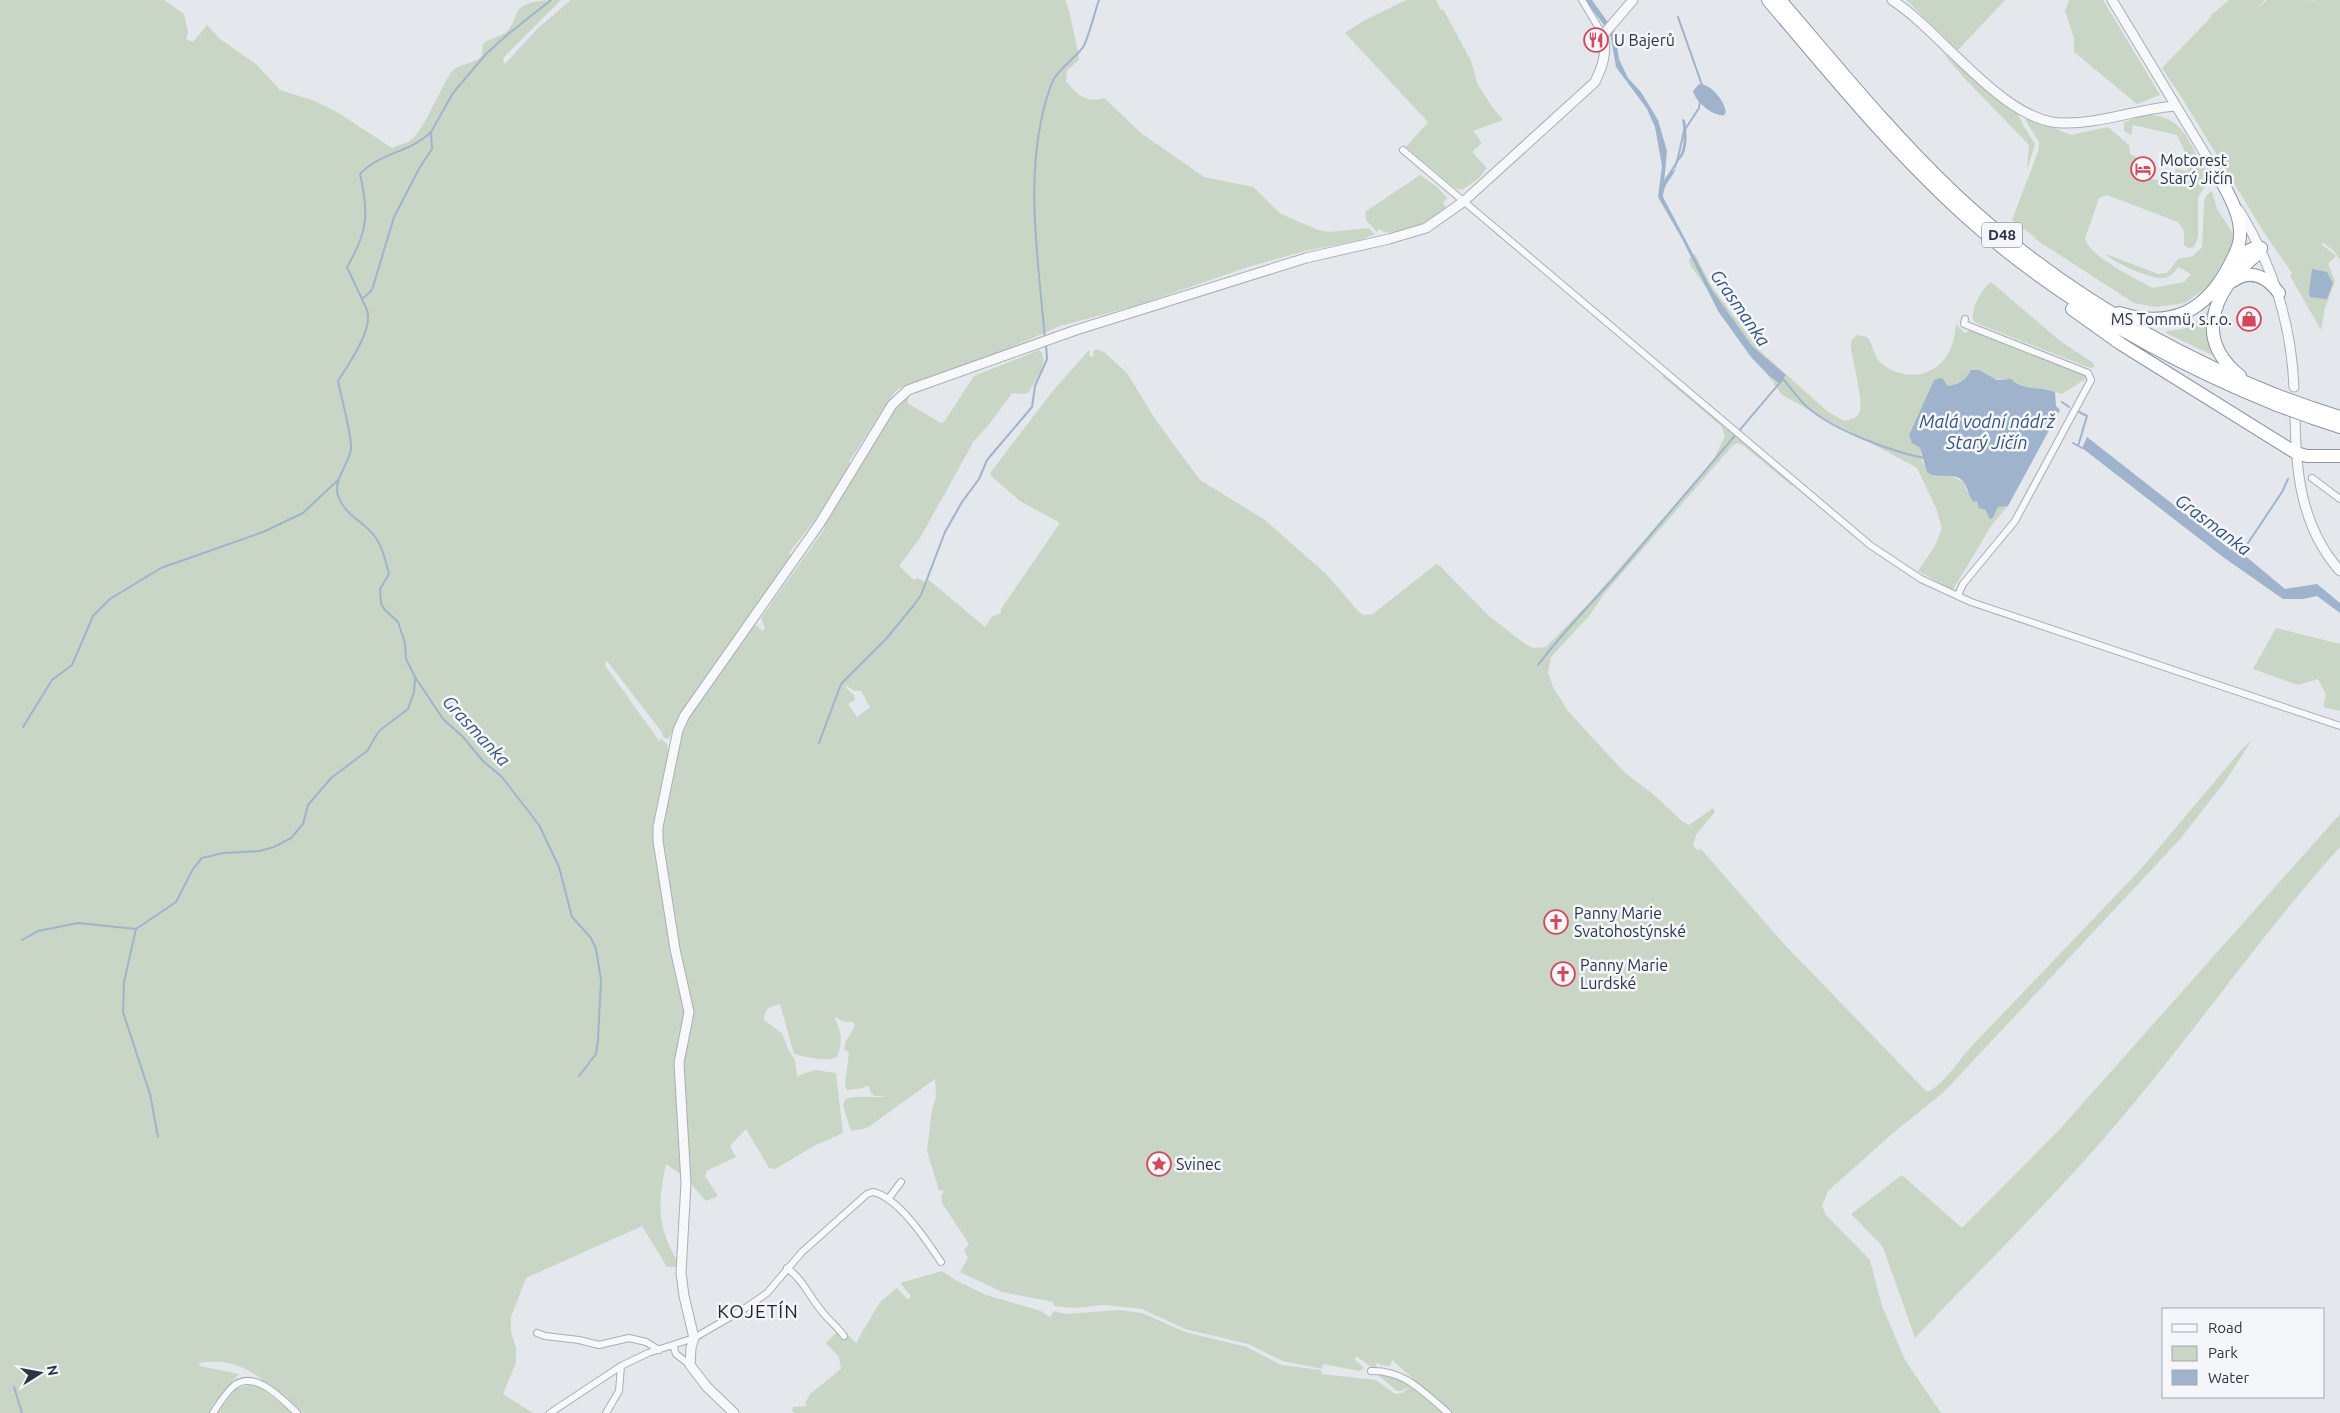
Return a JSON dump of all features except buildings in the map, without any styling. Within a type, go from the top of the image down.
[{"type":"highway","name":"D48","points":[[1768,0],[1909,161],[1961,212],[2007,251],[2069,297],[2131,336],[2201,373],[2312,413],[2340,427]]},
{"type":"highway","name":"D48","points":[[1780,0],[1882,118],[1951,190],[2020,249],[2098,305],[2187,356],[2264,390],[2276,400]]},
{"type":"highway","points":[[2220,178],[2238,219],[2240,230],[2238,248],[2214,314],[2211,329],[2219,356],[2247,381],[2264,390]]},
{"type":"highway","points":[[2098,305],[2140,318],[2158,320],[2185,313],[2201,303],[2228,278],[2246,252],[2255,248],[2261,248]]},
{"type":"highway","points":[[2007,251],[2054,294],[2121,344],[2296,453],[2304,456],[2340,456]]},
{"type":"highway","points":[[2228,278],[2256,275],[2267,280],[2279,293]]},
{"type":"highway","name":"D48","points":[[2312,413],[2340,417]]},
{"type":"street","points":[[1582,0],[1606,32]]},
{"type":"street","points":[[690,1365],[691,1348],[694,1338],[684,1296],[681,1273],[686,1183],[679,1063],[689,1012],[675,949],[658,841],[660,814],[671,771],[678,730],[709,679],[820,523],[892,405],[908,390],[1046,341],[1306,258],[1426,228],[1463,202],[1595,82],[1604,62],[1606,32],[1633,0]]},
{"type":"street","points":[[1892,0],[1914,16],[1977,77],[2023,111],[2040,119],[2059,123],[2087,123],[2150,108],[2175,106]]},
{"type":"street","points":[[2112,0],[2261,248],[2279,293],[2291,345],[2294,387]]},
{"type":"street","points":[[1403,150],[1870,545],[1921,579],[1971,602],[2340,726]]},
{"type":"street","points":[[1958,595],[1964,584],[2015,521],[2092,380],[2088,374],[1964,324],[1964,319]]},
{"type":"street","points":[[2295,405],[2296,453],[2302,502],[2319,541],[2340,571]]},
{"type":"street","points":[[2312,478],[2340,500]]},
{"type":"street","points":[[889,1198],[902,1182]]},
{"type":"street","points":[[550,1413],[620,1366],[694,1338],[767,1292],[787,1268],[867,1194],[873,1192],[889,1198],[930,1246],[941,1262]]},
{"type":"street","points":[[787,1268],[799,1277],[820,1309],[835,1323],[844,1336]]},
{"type":"street","points":[[537,1333],[599,1345],[629,1338],[646,1342],[659,1350]]},
{"type":"street","points":[[682,1342],[691,1348]]},
{"type":"street","points":[[673,1345],[676,1354],[690,1365],[707,1388],[734,1413]]},
{"type":"street","points":[[606,1413],[615,1401],[619,1391],[620,1366]]},
{"type":"street","points":[[1371,1371],[1390,1372],[1401,1376],[1448,1413]]},
{"type":"street","points":[[213,1413],[235,1385],[248,1381],[264,1386],[297,1413]]},
{"type":"green space","points":[[0,0],[164,0],[184,14],[188,33],[186,39],[193,42],[207,25],[220,39],[256,64],[280,90],[312,100],[337,112],[392,148],[410,141],[415,136],[426,120],[453,70],[482,56],[483,44],[506,32],[511,27],[520,8],[534,2],[561,0],[503,58],[505,64],[537,29],[571,0],[1065,0],[1079,60],[1067,70],[1066,81],[1078,94],[1092,100],[1104,98],[1141,133],[1204,177],[1253,187],[1281,214],[1318,230],[1330,232],[1368,228],[1375,234],[1358,241],[1309,250],[1251,266],[1138,305],[1060,326],[991,356],[898,389],[849,462],[857,467],[897,404],[910,393],[907,403],[941,423],[944,422],[974,376],[1039,350],[1042,354],[1043,365],[1041,371],[1029,392],[1025,394],[1012,393],[991,422],[974,441],[920,538],[899,566],[914,580],[918,578],[924,582],[929,580],[985,627],[992,617],[1001,613],[1001,609],[1060,523],[1020,501],[990,475],[991,472],[1051,393],[1089,350],[1090,357],[1094,356],[1093,351],[1096,349],[1104,352],[1127,373],[1155,419],[1200,480],[1265,520],[1326,574],[1359,612],[1364,615],[1373,614],[1436,564],[1489,616],[1525,644],[1533,648],[1546,647],[1589,603],[1713,461],[1725,436],[1721,426],[1662,376],[1664,373],[1791,481],[1792,486],[1744,446],[1737,443],[1733,445],[1604,594],[1590,615],[1551,657],[1548,672],[1553,687],[1568,711],[1625,773],[1653,794],[1683,822],[1689,825],[1713,808],[1715,812],[1696,835],[1693,846],[1697,850],[1701,849],[1784,944],[1927,1092],[1943,1080],[1968,1050],[2141,869],[2242,749],[2252,740],[2226,780],[2181,838],[1944,1092],[1893,1133],[1828,1191],[1822,1206],[1826,1215],[1870,1260],[1882,1306],[1905,1360],[1941,1413],[1452,1413],[1392,1360],[1390,1366],[1380,1365],[1375,1362],[1377,1367],[1374,1369],[1356,1356],[1355,1360],[1364,1368],[1359,1371],[1323,1364],[1322,1369],[1283,1361],[1248,1344],[1185,1329],[1142,1309],[1105,1305],[1072,1308],[1054,1306],[1053,1302],[1002,1292],[960,1272],[968,1258],[964,1250],[969,1244],[942,1203],[941,1196],[944,1191],[939,1190],[927,1151],[932,1110],[936,1097],[935,1079],[867,1128],[851,1131],[843,1106],[845,1100],[854,1097],[887,1096],[875,1096],[871,1093],[868,1085],[863,1088],[847,1090],[845,1086],[849,1052],[844,1050],[846,1041],[855,1026],[853,1022],[845,1022],[834,1017],[841,1037],[839,1052],[837,1057],[821,1059],[794,1054],[780,1004],[768,1009],[764,1020],[782,1033],[788,1049],[795,1060],[797,1076],[815,1070],[836,1073],[843,1133],[814,1146],[775,1169],[769,1168],[746,1129],[730,1146],[736,1157],[708,1170],[705,1176],[718,1196],[706,1201],[687,1179],[681,1062],[692,1015],[676,936],[662,842],[661,823],[680,732],[686,719],[753,623],[763,631],[765,628],[761,618],[825,528],[822,525],[824,508],[789,553],[792,556],[668,739],[664,738],[661,731],[607,661],[604,664],[660,742],[660,738],[667,744],[670,762],[656,815],[686,1016],[680,1050],[682,1175],[666,1164],[660,1203],[662,1225],[678,1262],[677,1267],[667,1267],[642,1226],[526,1278],[511,1317],[511,1332],[516,1348],[516,1363],[503,1394],[533,1413],[302,1413],[245,1368],[217,1362],[199,1363],[200,1366],[239,1374],[212,1406],[215,1413],[0,1413]],"holes":[[[846,685],[854,691],[861,691],[870,707],[857,717],[848,704],[855,700],[854,695],[846,688]]]},
{"type":"green space","points":[[1406,0],[1436,0],[1441,10],[1443,9],[1471,61],[1478,85],[1503,120],[1473,131],[1482,143],[1472,152],[1487,168],[1478,179],[1462,190],[1455,188],[1406,147],[1428,122],[1345,33],[1363,21]]},
{"type":"green space","points":[[1906,0],[2005,0],[1958,50]]},
{"type":"green space","points":[[2069,0],[2103,0],[2160,95],[2137,104],[2074,52],[2074,38],[2065,11]]},
{"type":"green space","points":[[2229,0],[2265,0],[2254,11],[2267,0],[2310,0],[2321,6],[2312,0],[2340,0],[2340,260],[2333,250],[2323,243],[2321,244],[2336,256],[2328,264],[2335,281],[2325,308],[2321,330],[2290,276],[2292,273],[2265,234],[2162,68],[2212,16],[2210,16]]},
{"type":"green space","points":[[1942,52],[1997,98],[2016,110],[2035,144],[2027,170],[2029,145],[1966,80]]},
{"type":"green space","points":[[2146,115],[2166,118],[2177,125],[2195,150],[2196,155],[2187,156],[2177,135],[2133,125],[2131,135],[2124,131],[2124,122]]},
{"type":"green space","points":[[2027,117],[2071,135],[2108,127],[2129,145],[2130,154],[2140,159],[2136,176],[2172,183],[2176,169],[2187,171],[2187,168],[2197,165],[2204,166],[2211,178],[2198,197],[2198,237],[2194,247],[2188,248],[2184,245],[2184,231],[2178,222],[2107,195],[2099,198],[2085,239],[2089,246],[2105,260],[2126,274],[2153,288],[2184,282],[2191,274],[2178,267],[2170,276],[2158,278],[2133,270],[2106,254],[2158,274],[2167,273],[2178,259],[2193,256],[2202,247],[2204,202],[2206,196],[2212,191],[2217,209],[2234,235],[2233,244],[2209,286],[2185,303],[2156,307],[2134,303],[2035,239],[2012,220],[2039,149],[2039,142],[2026,121]]},
{"type":"green space","points":[[1420,175],[1437,187],[1447,198],[1443,203],[1446,208],[1405,231],[1396,233],[1379,229],[1377,232],[1366,220],[1365,212]]},
{"type":"green space","points":[[1695,254],[1710,284],[1759,350],[1827,411],[1844,421],[1851,420],[1859,414],[1861,406],[1851,348],[1851,341],[1857,335],[1867,337],[1876,358],[1881,363],[1889,369],[1906,374],[1924,373],[1940,364],[1950,349],[1956,324],[1965,333],[1970,330],[2086,374],[2087,378],[2062,394],[2046,389],[2021,387],[2014,382],[1992,379],[1990,376],[1967,378],[1958,385],[1947,387],[1934,380],[1909,435],[1912,443],[1920,448],[1922,462],[1935,476],[1948,474],[1965,483],[1966,490],[1979,504],[2008,506],[1991,526],[1953,590],[1918,571],[1935,546],[1942,528],[1936,508],[1917,468],[1782,395],[1690,265],[1689,259]]},
{"type":"green space","points":[[1991,282],[2059,340],[2093,363],[2095,367],[2090,368],[1976,323],[1973,320],[1975,305],[1984,289]]},
{"type":"green space","points":[[2218,299],[2220,359],[2166,333],[2166,331],[2183,329],[2190,326],[2207,312]]},
{"type":"green space","points":[[2276,628],[2340,644],[2340,711],[2323,707],[2326,695],[2318,679],[2298,685],[2253,669]]},
{"type":"green space","points":[[2340,814],[2340,847],[2259,944],[2156,1076],[2104,1139],[1915,1338],[1883,1247],[1851,1214],[1902,1175],[1962,1228],[2060,1129]]},
{"type":"green space","points":[[942,1271],[957,1281],[986,1295],[1041,1311],[1050,1317],[1054,1311],[1065,1314],[1120,1310],[1142,1313],[1185,1332],[1247,1347],[1281,1365],[1321,1370],[1322,1374],[1376,1380],[1395,1394],[1402,1393],[1411,1386],[1397,1391],[1378,1375],[1379,1373],[1388,1374],[1414,1387],[1443,1413],[795,1413],[792,1411],[793,1407],[807,1406],[805,1403],[810,1394],[841,1369],[839,1357],[826,1343],[841,1328],[856,1343],[880,1302],[897,1288],[908,1300],[911,1296],[900,1283]]},
{"type":"green space","points":[[249,1385],[261,1388],[293,1413],[217,1413],[237,1388]]},
{"type":"water","points":[[1585,0],[1592,0],[1615,32],[1619,59],[1628,78],[1641,92],[1658,120],[1667,151],[1664,183],[1666,177],[1675,169],[1676,160],[1683,147],[1682,119],[1685,120],[1687,137],[1684,154],[1677,162],[1675,171],[1665,186],[1663,197],[1712,290],[1752,346],[1786,375],[1779,383],[1768,375],[1751,357],[1718,311],[1681,237],[1658,197],[1662,166],[1655,127],[1647,109],[1616,67],[1610,33]]},
{"type":"water","points":[[1699,84],[1708,87],[1720,98],[1725,107],[1726,112],[1724,115],[1715,114],[1697,99],[1693,91]]},
{"type":"water","points":[[2312,269],[2327,272],[2333,283],[2327,299],[2310,297]]},
{"type":"water","name":"Malá vodní nádrž Starý Jičín","points":[[1971,370],[1979,370],[1997,380],[2011,379],[2015,383],[2026,387],[2055,392],[2056,406],[2060,410],[2008,506],[1998,507],[1992,519],[1989,518],[1986,510],[1979,508],[1977,501],[1973,502],[1965,484],[1957,477],[1936,476],[1927,472],[1920,448],[1912,443],[1909,435],[1934,380],[1942,378],[1948,386],[1952,385],[1964,379]]},
{"type":"water","points":[[2087,437],[2230,549],[2243,554],[2285,589],[2317,584],[2340,603],[2340,613],[2317,596],[2303,599],[2283,599],[2223,557],[2082,448]]},
{"type":"waterway","name":"Grasmanka","points":[[551,0],[486,54],[453,93],[431,132],[432,149],[420,167],[394,217],[372,290],[362,299],[368,313],[366,331],[358,349],[338,381],[348,425],[351,449],[339,478],[337,490],[345,509],[371,532],[381,546],[389,574],[380,589],[381,603],[384,609],[398,622],[405,643],[406,659],[415,677],[443,719],[463,737],[483,761],[502,777],[539,825],[559,867],[572,917],[591,938],[596,949],[601,980],[598,1040],[596,1054],[579,1076]]},
{"type":"waterway","points":[[1045,339],[1034,211],[1037,147],[1042,115],[1053,80],[1085,43],[1099,0]]},
{"type":"waterway","points":[[1678,17],[1702,85]]},
{"type":"waterway","points":[[1663,184],[1677,162],[1684,131],[1699,108],[1700,100]]},
{"type":"waterway","points":[[362,299],[347,267],[359,243],[365,222],[365,200],[360,174],[376,161],[414,144],[431,132]]},
{"type":"waterway","points":[[819,743],[841,684],[886,639],[921,595],[945,532],[962,502],[979,479],[987,460],[1032,407],[1035,386],[1047,359],[1046,344]]},
{"type":"waterway","name":"Grasmanka","points":[[1781,377],[1807,407],[1832,424],[1879,445],[1924,458]]},
{"type":"waterway","points":[[1538,665],[1783,379]]},
{"type":"waterway","points":[[2062,402],[2069,407]]},
{"type":"waterway","points":[[2078,446],[2087,416],[2079,412]]},
{"type":"waterway","name":"Grasmanka","points":[[2073,443],[2082,448]]},
{"type":"waterway","points":[[2240,555],[2282,492],[2288,479]]},
{"type":"waterway","points":[[23,727],[52,680],[72,665],[93,616],[110,599],[161,568],[263,532],[303,513],[338,480]]},
{"type":"waterway","points":[[158,1137],[150,1094],[123,1012],[124,982],[136,929],[176,902],[193,869],[202,858],[223,853],[260,851],[274,847],[291,838],[303,824],[308,805],[331,778],[367,751],[379,731],[408,709],[414,692],[415,679]]},
{"type":"waterway","points":[[22,940],[38,931],[78,923],[136,929]]},
{"type":"waterway","points":[[14,1387],[22,1413]]},
{"type":"place","name":"U Bajerů","points":[[1596,40]]},
{"type":"place","name":"Motorest Starý Jičín","points":[[2143,169]]},
{"type":"place","name":"MS Tommü, s.r.o.","points":[[2249,319]]},
{"type":"place","name":"Panny Marie Svatohostýnské","points":[[1556,922]]},
{"type":"place","name":"Panny Marie Lurdské","points":[[1563,974]]},
{"type":"place","name":"Svinec","points":[[1159,1164]]},
{"type":"district","name":"KOJETÍN","points":[[758,1311]]}]
